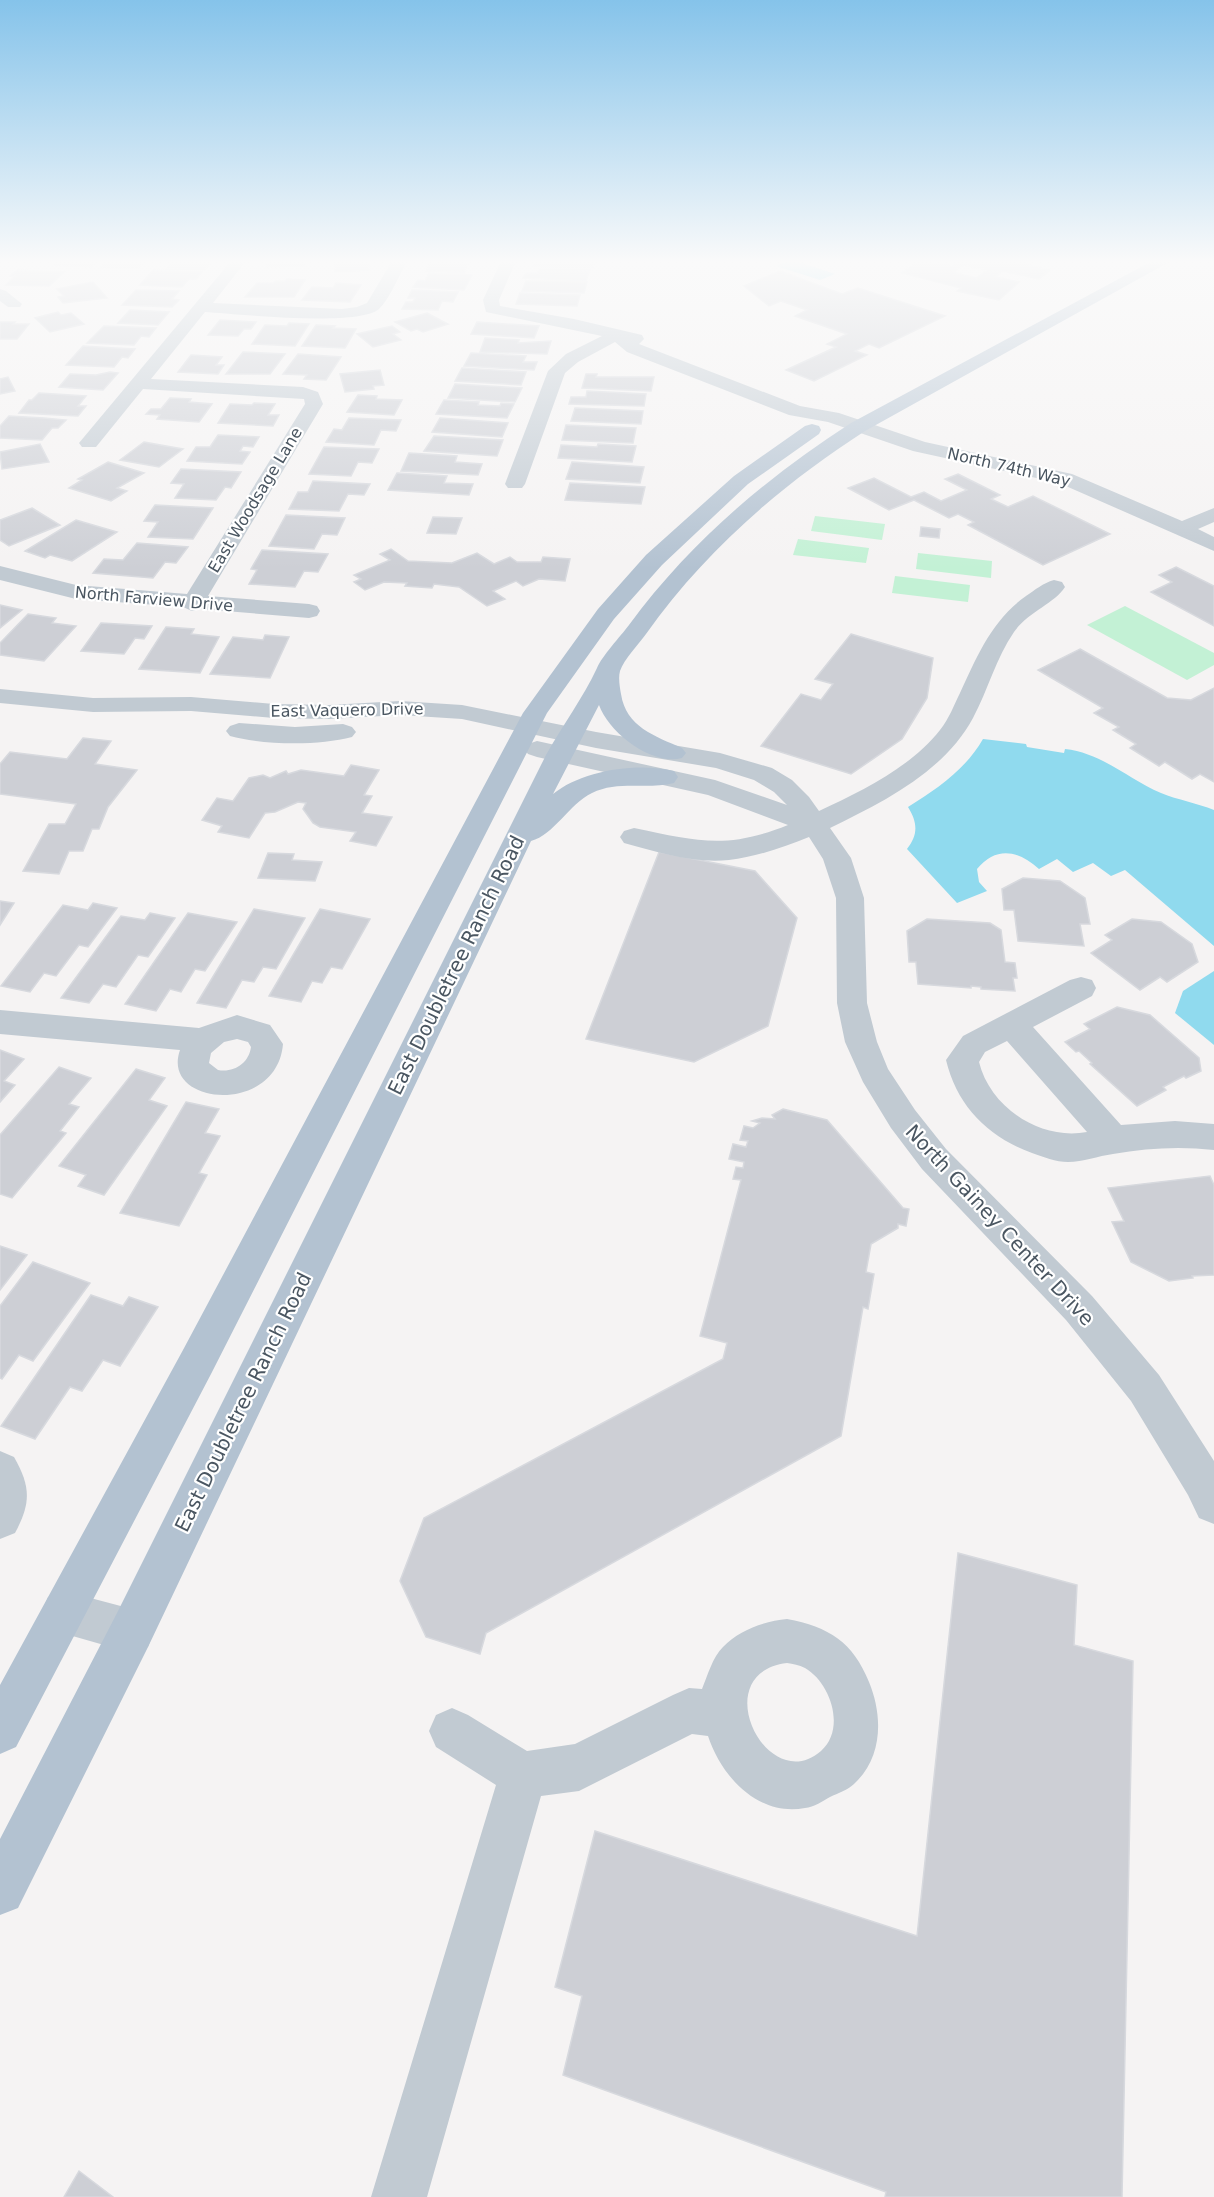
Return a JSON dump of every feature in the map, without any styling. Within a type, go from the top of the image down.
[{"type":"main road","name":"East Doubletree Ranch Road","points":[[0,1890],[132,1631],[564,745],[608,669],[654,605],[706,548],[786,476],[858,427],[975,364]]},
{"type":"main road","points":[[0,1731],[64,1613],[523,735],[606,614],[654,560],[741,480],[832,417],[851,407]]},
{"type":"main road","points":[[608,669],[608,697],[618,722],[641,738],[669,765]]},
{"type":"main road","points":[[512,850],[565,799],[586,785],[623,778],[669,765]]},
{"type":"street","points":[[89,443],[156,364]]},
{"type":"street","points":[[515,484],[555,374],[566,364]]},
{"type":"street","name":"North 74th Way","points":[[673,364],[796,411],[832,417]]},
{"type":"street","name":"North 74th Way","points":[[710,364],[810,403],[832,417],[920,447],[1065,478],[1144,511],[1214,545]]},
{"type":"street","points":[[718,381],[737,374]]},
{"type":"street","name":"East Woodsage Lane","points":[[140,384],[303,392],[312,396],[314,404],[192,604]]},
{"type":"street","points":[[1182,529],[1214,514]]},
{"type":"street","name":"North Farview Drive","points":[[0,573],[76,592],[192,604],[309,611]]},
{"type":"street","points":[[634,837],[706,850],[731,850],[757,844],[812,824],[907,775],[939,748],[951,734],[987,659],[1006,627],[1020,612],[1054,587]]},
{"type":"street","name":"East Vaquero Drive","points":[[0,696],[93,705],[175,726],[299,724],[377,719],[411,727],[438,730],[523,735]]},
{"type":"street","points":[[523,735],[669,765],[716,788],[777,813],[812,824]]},
{"type":"street","name":"North Gainey Center Drive","points":[[812,824],[837,858],[850,898],[852,1003],[861,1042],[874,1073],[903,1119],[934,1159],[1079,1308],[1145,1388],[1203,1481],[1214,1504]]},
{"type":"street","points":[[1081,988],[974,1044],[962,1060],[964,1077],[984,1108],[1024,1136],[1064,1149],[1114,1140],[1190,1133],[1214,1137]]},
{"type":"street","points":[[0,1022],[203,1040]]},
{"type":"street","points":[[1011,1024],[1114,1140]]},
{"type":"street","points":[[0,1471],[7,1483],[8,1497],[0,1518]]},
{"type":"street","points":[[64,1613],[132,1631]]},
{"type":"street","points":[[452,1731],[523,1775],[579,1767],[689,1711],[723,1714]]},
{"type":"street","points":[[399,2197],[523,1775]]},
{"type":"green space","points":[[815,516],[885,524],[882,540],[811,531]]},
{"type":"green space","points":[[798,539],[869,548],[866,563],[793,555]]},
{"type":"green space","points":[[918,553],[992,561],[991,578],[916,569]]},
{"type":"green space","points":[[895,576],[970,585],[968,602],[892,593]]},
{"type":"green space","points":[[1125,606],[1214,653],[1214,665],[1187,680],[1087,625]]},
{"type":"water","points":[[983,739],[1026,744],[1027,747],[1064,753],[1065,749],[1078,751],[1103,761],[1161,793],[1214,810],[1214,946],[1125,870],[1111,876],[1093,863],[1073,872],[1057,859],[1039,869],[1015,855],[999,854],[984,862],[977,869],[979,882],[987,891],[957,903],[907,849],[915,834],[914,818],[908,807],[959,769]]},
{"type":"water","points":[[1214,971],[1214,1045],[1175,1013],[1183,991]]},
{"type":"building","points":[[67,364],[117,364],[114,367],[66,365]]},
{"type":"building","points":[[184,364],[224,365],[218,374],[178,372]]},
{"type":"building","points":[[234,364],[278,364],[270,374],[226,374]]},
{"type":"building","points":[[291,364],[337,364],[326,380],[304,379],[307,375],[283,374]]},
{"type":"building","points":[[465,364],[536,364],[534,370],[464,366]]},
{"type":"building","points":[[800,364],[850,364],[814,381],[786,370]]},
{"type":"building","points":[[462,368],[526,372],[521,385],[455,381]]},
{"type":"building","points":[[380,370],[384,385],[373,386],[374,389],[345,392],[340,374]]},
{"type":"building","points":[[118,373],[103,390],[59,387],[70,374],[96,375]]},
{"type":"building","points":[[586,374],[597,374],[596,377],[654,377],[651,391],[582,388]]},
{"type":"building","points":[[8,377],[15,391],[0,394],[0,379]]},
{"type":"building","points":[[455,384],[522,388],[515,402],[448,398]]},
{"type":"building","points":[[587,391],[646,394],[644,406],[569,404],[571,397],[586,397]]},
{"type":"building","points":[[39,393],[86,396],[78,406],[86,406],[78,416],[19,413],[29,400]]},
{"type":"building","points":[[358,395],[377,396],[376,399],[402,400],[394,415],[347,412]]},
{"type":"building","points":[[170,398],[191,399],[189,402],[212,404],[199,422],[157,419],[160,415],[146,414],[151,409],[161,409]]},
{"type":"building","points":[[444,400],[479,402],[478,405],[514,404],[507,418],[436,414]]},
{"type":"building","points":[[254,403],[275,404],[268,415],[279,415],[273,426],[218,423],[230,404],[252,405]]},
{"type":"building","points":[[575,408],[643,411],[641,424],[571,421]]},
{"type":"building","points":[[9,416],[66,420],[58,428],[52,428],[42,440],[0,438],[0,426]]},
{"type":"building","points":[[349,418],[401,420],[396,431],[381,430],[374,445],[326,442],[334,429],[342,430]]},
{"type":"building","points":[[440,418],[508,423],[502,437],[432,432]]},
{"type":"building","points":[[566,425],[636,428],[633,443],[562,440]]},
{"type":"building","points":[[218,435],[259,437],[253,447],[243,446],[240,451],[250,452],[242,464],[187,461],[196,447],[210,447]]},
{"type":"building","points":[[434,436],[503,440],[497,456],[424,451]]},
{"type":"building","points":[[144,442],[183,449],[159,467],[120,460]]},
{"type":"building","points":[[40,444],[49,462],[2,469],[0,452]]},
{"type":"building","points":[[598,444],[636,446],[632,462],[558,458],[561,445],[597,447]]},
{"type":"building","points":[[324,447],[379,449],[372,463],[358,462],[351,476],[309,474]]},
{"type":"building","points":[[409,453],[457,456],[455,462],[482,464],[478,475],[401,471]]},
{"type":"building","points":[[108,462],[144,473],[117,488],[127,491],[111,501],[69,488],[82,480],[78,479]]},
{"type":"building","points":[[572,462],[644,467],[640,483],[566,479]]},
{"type":"building","points":[[181,469],[241,472],[231,488],[225,487],[216,500],[175,498],[184,484],[171,483]]},
{"type":"building","points":[[397,473],[447,476],[444,483],[473,484],[469,495],[388,490]]},
{"type":"building","points":[[958,474],[1000,495],[991,499],[1008,507],[1033,496],[1110,534],[1043,565],[968,525],[974,522],[958,514],[949,518],[914,500],[889,510],[848,488],[874,478],[911,497],[924,492],[941,501],[967,490],[945,479]]},
{"type":"building","points":[[313,481],[370,484],[364,495],[348,494],[339,511],[289,509],[298,492],[308,492]]},
{"type":"building","points":[[570,483],[645,487],[641,504],[565,500]]},
{"type":"building","points":[[155,505],[213,508],[193,539],[148,537],[158,522],[144,521]]},
{"type":"building","points":[[32,508],[60,525],[9,546],[0,540],[0,520]]},
{"type":"building","points":[[286,515],[345,518],[337,535],[322,534],[314,549],[269,546]]},
{"type":"building","points":[[433,517],[462,518],[456,534],[427,533]]},
{"type":"building","points":[[76,520],[117,532],[72,561],[50,555],[45,558],[25,551]]},
{"type":"building","points":[[921,527],[940,529],[939,538],[920,536]]},
{"type":"building","points":[[137,543],[188,547],[176,563],[165,562],[153,578],[93,573],[104,559],[123,560]]},
{"type":"building","points":[[391,549],[408,561],[452,563],[477,553],[494,564],[510,557],[517,562],[541,562],[543,557],[570,559],[565,581],[539,579],[523,586],[516,581],[493,591],[505,599],[487,606],[459,587],[434,584],[432,588],[405,586],[407,583],[384,582],[365,590],[354,582],[361,579],[354,575],[390,560],[380,554]]},
{"type":"building","points":[[262,550],[328,554],[318,572],[304,571],[295,587],[249,584],[257,570],[251,569]]},
{"type":"building","points":[[1176,567],[1214,586],[1214,626],[1151,592],[1172,582],[1159,575]]},
{"type":"building","points":[[0,605],[22,610],[0,628]]},
{"type":"building","points":[[28,614],[56,618],[52,623],[76,626],[44,661],[0,655],[0,643]]},
{"type":"building","points":[[101,623],[152,626],[144,639],[135,638],[124,654],[81,651]]},
{"type":"building","points":[[166,627],[194,629],[191,634],[219,637],[200,673],[139,669]]},
{"type":"building","points":[[851,634],[933,658],[927,698],[902,739],[851,774],[761,746],[801,694],[821,700],[833,684],[815,679]]},
{"type":"building","points":[[265,635],[289,637],[270,678],[210,674],[233,637],[263,640]]},
{"type":"building","points":[[1080,649],[1167,698],[1191,700],[1214,688],[1214,782],[1200,774],[1192,779],[1165,762],[1159,766],[1130,748],[1136,744],[1113,730],[1119,727],[1094,713],[1103,708],[1038,670]]},
{"type":"building","points":[[83,738],[111,741],[95,764],[137,770],[108,807],[99,829],[92,829],[83,851],[69,851],[59,874],[23,871],[49,824],[65,824],[76,804],[0,794],[0,764],[10,752],[67,759]]},
{"type":"building","points":[[351,765],[379,770],[364,795],[372,796],[362,813],[392,817],[376,846],[350,841],[356,832],[320,827],[313,823],[303,809],[306,803],[298,802],[275,812],[265,813],[249,838],[218,832],[222,826],[202,820],[217,798],[233,801],[249,778],[263,775],[270,778],[286,771],[288,774],[301,770],[344,776]]},
{"type":"building","points":[[659,852],[755,871],[797,918],[768,1026],[694,1062],[586,1039]]},
{"type":"building","points":[[268,853],[294,854],[292,860],[322,862],[315,881],[258,878]]},
{"type":"building","points":[[1023,878],[1060,881],[1085,898],[1090,924],[1080,924],[1084,946],[1018,941],[1014,910],[1004,910],[1002,889]]},
{"type":"building","points":[[0,901],[14,903],[0,925]]},
{"type":"building","points":[[93,903],[117,908],[88,947],[79,945],[56,976],[44,973],[30,992],[1,986],[63,905],[88,910]]},
{"type":"building","points":[[254,909],[305,918],[276,969],[263,967],[254,982],[242,980],[226,1008],[197,1003]]},
{"type":"building","points":[[320,909],[370,919],[342,969],[331,967],[322,983],[312,981],[301,1002],[269,996]]},
{"type":"building","points":[[150,913],[175,918],[148,957],[138,955],[116,987],[103,984],[89,1003],[61,998],[121,916],[145,920]]},
{"type":"building","points":[[188,913],[237,922],[205,971],[195,969],[181,992],[170,989],[156,1011],[125,1004]]},
{"type":"building","points":[[927,919],[990,923],[1001,930],[1005,962],[1015,963],[1017,978],[1013,978],[1015,991],[981,989],[981,987],[971,986],[971,988],[918,984],[916,962],[909,962],[907,931]]},
{"type":"building","points":[[1132,919],[1161,922],[1192,944],[1198,962],[1167,982],[1160,977],[1140,990],[1091,953],[1112,940],[1105,935]]},
{"type":"building","points":[[1117,1007],[1150,1015],[1199,1058],[1201,1071],[1186,1078],[1184,1076],[1163,1087],[1166,1090],[1137,1106],[1090,1064],[1092,1063],[1079,1051],[1076,1052],[1065,1042],[1090,1029],[1084,1024]]},
{"type":"building","points":[[0,1050],[24,1059],[4,1081],[15,1085],[0,1102]]},
{"type":"building","points":[[59,1067],[91,1078],[69,1104],[79,1107],[60,1131],[66,1133],[12,1198],[0,1194],[0,1135]]},
{"type":"building","points":[[136,1069],[165,1078],[149,1100],[167,1106],[104,1195],[78,1186],[86,1175],[59,1166]]},
{"type":"building","points":[[186,1102],[219,1109],[205,1133],[220,1136],[199,1173],[207,1175],[179,1226],[120,1213]]},
{"type":"building","points":[[783,1109],[827,1120],[903,1208],[909,1209],[906,1226],[898,1224],[898,1228],[871,1244],[866,1272],[874,1274],[868,1309],[863,1307],[841,1436],[486,1633],[480,1654],[426,1637],[400,1581],[424,1518],[723,1359],[727,1343],[700,1336],[741,1180],[733,1179],[736,1167],[743,1168],[744,1162],[729,1159],[733,1144],[746,1147],[748,1141],[740,1140],[744,1126],[753,1128],[760,1123],[752,1121],[762,1118],[775,1119],[772,1115]]},
{"type":"building","points":[[1210,1176],[1214,1185],[1214,1275],[1192,1276],[1193,1278],[1169,1281],[1131,1262],[1112,1222],[1124,1221],[1108,1188]]},
{"type":"building","points":[[0,1246],[27,1255],[0,1290]]},
{"type":"building","points":[[33,1262],[90,1283],[33,1361],[19,1355],[2,1379],[0,1378],[0,1306]]},
{"type":"building","points":[[91,1295],[123,1306],[129,1297],[158,1307],[120,1366],[103,1360],[82,1391],[70,1387],[35,1439],[1,1426]]},
{"type":"building","points":[[958,1553],[1077,1585],[1074,1645],[1133,1661],[1122,2197],[885,2197],[886,2192],[563,2075],[582,1996],[555,1987],[595,1831],[917,1936]]},
{"type":"building","points":[[79,2171],[113,2197],[64,2197]]}]
